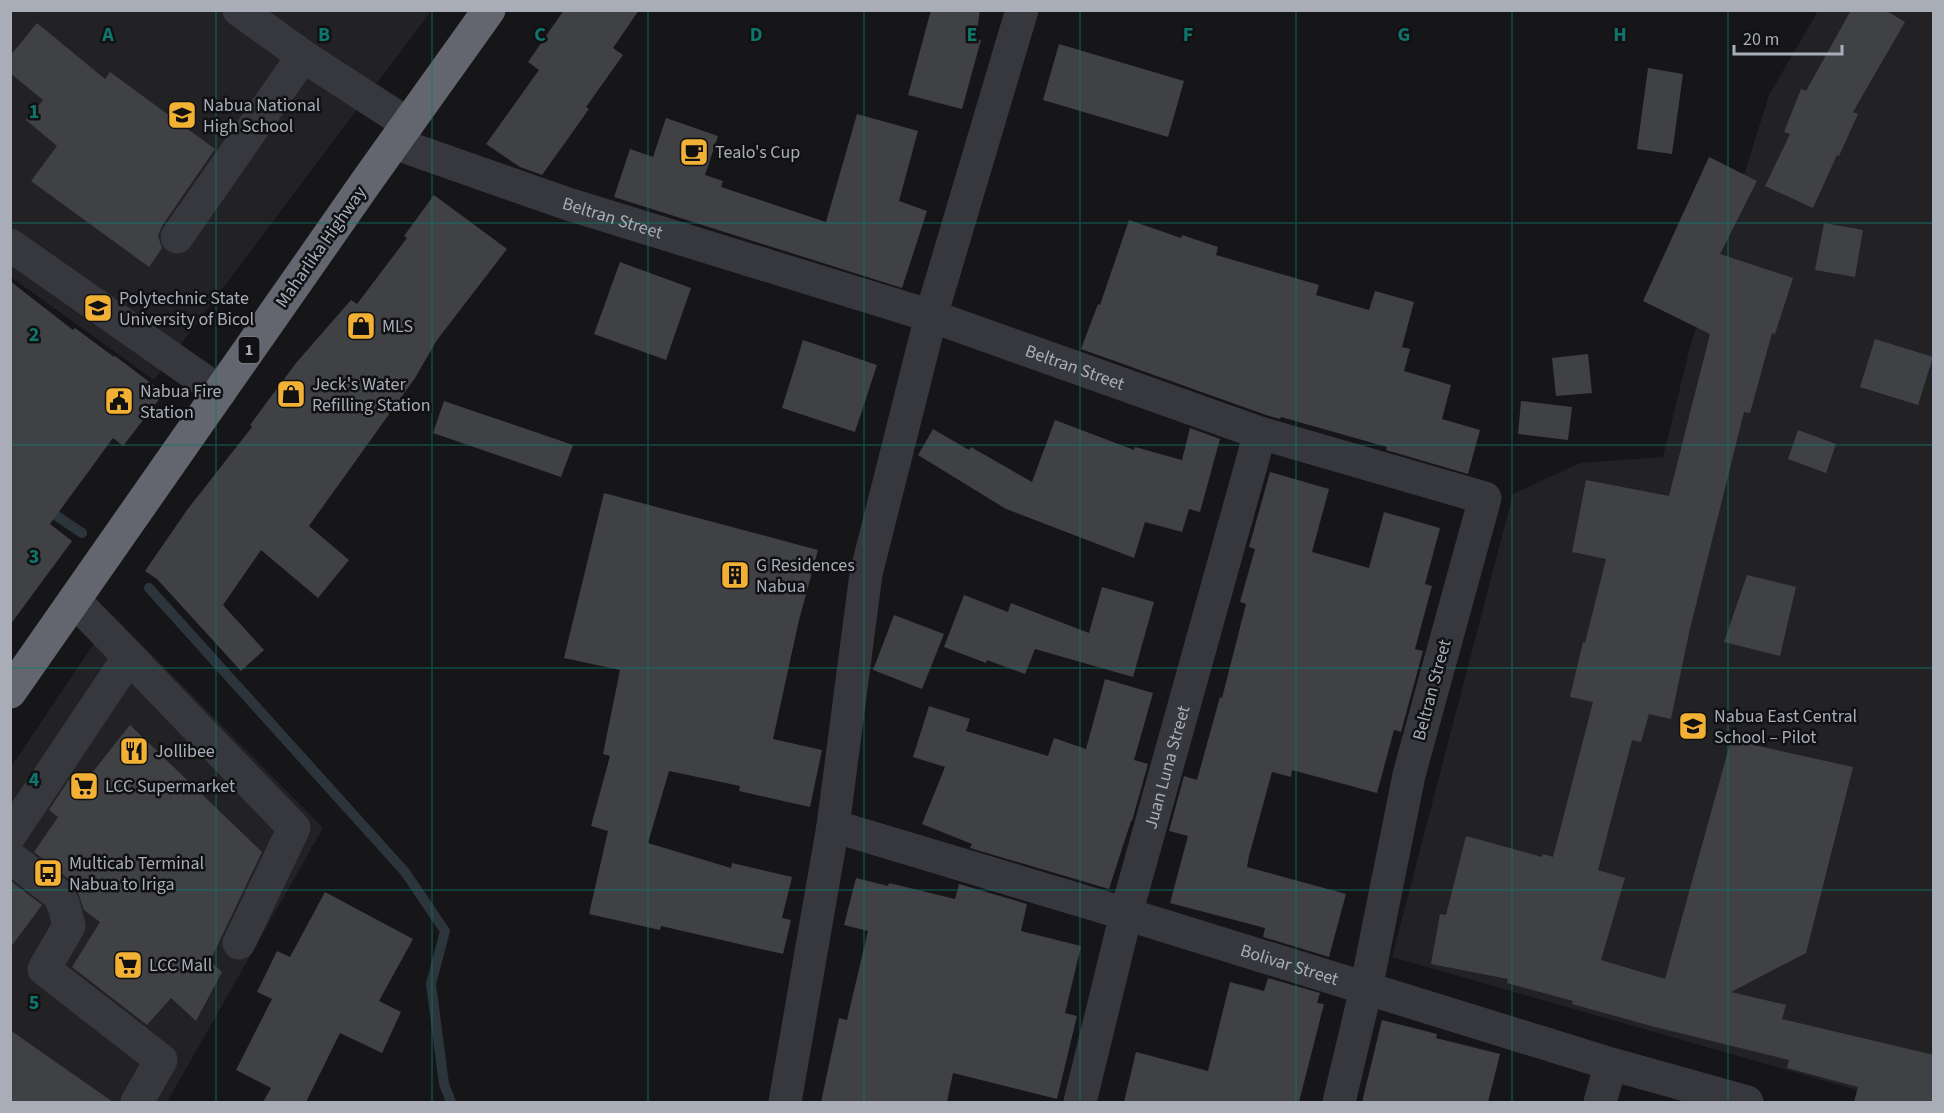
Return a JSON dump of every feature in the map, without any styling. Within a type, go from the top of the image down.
[{"type":"highway","name":"Maharlika Highway","points":[[10,692],[489,10]]},
{"type":"street","name":"Beltran Street","points":[[239,10],[303,56],[401,134],[568,204],[931,316],[1260,433],[1485,498],[1409,775],[1366,989]]},
{"type":"street","points":[[785,1102],[833,826],[866,574],[931,316],[1022,10]]},
{"type":"street","points":[[177,237],[303,56]]},
{"type":"street","points":[[10,244],[220,392]]},
{"type":"street","name":"Juan Luna Street","points":[[1080,1102],[1126,914],[1260,433]]},
{"type":"street","points":[[74,600],[294,828],[238,943]]},
{"type":"street","points":[[10,835],[129,657]]},
{"type":"street","name":"Bolivar Street","points":[[833,826],[1611,1064],[1747,1102]]},
{"type":"street","points":[[10,857],[59,895],[64,906],[69,926],[44,969],[161,1060],[137,1102]]},
{"type":"street","points":[[1339,1102],[1366,989]]},
{"type":"street","points":[[1599,1102],[1611,1064]]},
{"type":"shaded area","name":"Nabua National High School","points":[[11,11],[431,11],[154,380],[11,277]]},
{"type":"shaded area","name":"Nabua East Central School – Pilot","points":[[1818,11],[1933,11],[1933,1102],[1899,1102],[1392,957],[1513,494],[1580,463],[1663,457],[1690,347],[1769,95]]},
{"type":"shaded area","name":"LCC Mall","points":[[113,615],[323,828],[167,1102],[11,1102],[11,767]]},
{"type":"building","points":[[564,10],[639,10],[613,48],[623,55],[586,107],[589,109],[542,175],[520,167],[486,144],[539,70],[528,62]]},
{"type":"building","points":[[931,10],[980,10],[976,39],[981,40],[962,109],[908,95]]},
{"type":"building","points":[[1851,10],[1885,10],[1905,22],[1853,112],[1858,114],[1813,208],[1765,186],[1790,134],[1784,132],[1801,89],[1806,91]]},
{"type":"building","points":[[37,23],[105,79],[110,72],[215,149],[162,226],[158,236],[162,248],[149,267],[31,181],[57,146],[26,120],[43,100],[10,73],[10,56]]},
{"type":"building","points":[[1059,44],[1184,81],[1168,137],[1043,100]]},
{"type":"building","points":[[1648,68],[1683,74],[1672,154],[1637,149]]},
{"type":"building","points":[[857,114],[918,131],[899,201],[927,211],[902,288],[614,197],[630,149],[653,157],[666,118],[718,136],[705,175],[723,181],[721,187],[826,222]]},
{"type":"building","points":[[1709,157],[1757,181],[1720,254],[1793,278],[1775,334],[1772,333],[1750,413],[1744,412],[1689,633],[1671,719],[1649,714],[1641,742],[1632,740],[1598,870],[1625,878],[1601,960],[1665,979],[1731,740],[1853,767],[1806,953],[1731,992],[1786,1005],[1782,1019],[1934,1055],[1934,1102],[1854,1102],[1858,1087],[1787,1068],[1789,1060],[1572,1004],[1573,1001],[1507,983],[1508,979],[1431,964],[1440,914],[1446,915],[1466,836],[1542,857],[1543,854],[1553,857],[1593,702],[1570,697],[1606,559],[1572,552],[1586,480],[1669,496],[1710,334],[1643,301]]},
{"type":"building","points":[[434,195],[507,249],[437,340],[415,378],[309,526],[349,560],[318,598],[261,550],[223,605],[264,650],[241,671],[157,579],[145,571],[187,510],[252,427],[250,425],[296,363],[351,300],[357,304],[407,238],[404,236]]},
{"type":"building","points":[[1129,220],[1181,238],[1182,235],[1218,247],[1216,255],[1319,285],[1316,295],[1369,310],[1375,291],[1414,302],[1402,347],[1410,349],[1404,371],[1451,385],[1442,419],[1480,430],[1468,474],[1386,450],[1387,447],[1281,417],[1280,419],[1266,415],[1081,349],[1098,304],[1100,305]]},
{"type":"building","points":[[1824,223],[1863,230],[1855,277],[1815,270]]},
{"type":"building","points":[[620,262],[691,288],[666,360],[594,334]]},
{"type":"building","points":[[10,281],[73,330],[75,328],[164,393],[123,446],[113,438],[50,524],[72,541],[10,625]]},
{"type":"building","points":[[1875,339],[1933,357],[1918,405],[1860,387]]},
{"type":"building","points":[[803,340],[877,365],[855,432],[782,408]]},
{"type":"building","points":[[1588,354],[1592,393],[1556,396],[1552,358]]},
{"type":"building","points":[[444,401],[573,445],[561,477],[433,433]]},
{"type":"building","points":[[1521,401],[1572,407],[1568,440],[1518,434]]},
{"type":"building","points":[[1055,420],[1134,450],[1135,447],[1182,460],[1190,428],[1220,439],[1200,512],[1189,509],[1182,532],[1145,522],[1134,558],[1006,509],[918,455],[933,429],[969,450],[971,447],[1032,482]]},
{"type":"building","points":[[1798,430],[1836,444],[1826,473],[1788,459]]},
{"type":"building","points":[[1270,472],[1329,489],[1312,552],[1369,568],[1384,512],[1440,528],[1425,584],[1432,586],[1415,649],[1423,651],[1401,732],[1394,730],[1377,793],[1292,770],[1291,777],[1272,772],[1249,856],[1247,867],[1346,894],[1329,957],[1263,937],[1265,928],[1170,903],[1188,836],[1169,831],[1184,776],[1197,780],[1220,697],[1222,698],[1246,604],[1240,602],[1255,549],[1249,547]]},
{"type":"building","points":[[604,493],[818,550],[799,620],[773,739],[822,750],[810,807],[739,791],[740,786],[669,771],[648,843],[731,868],[732,863],[792,877],[782,918],[791,920],[783,954],[661,926],[660,930],[589,914],[608,831],[591,826],[610,756],[603,754],[620,670],[564,658]]},
{"type":"building","points":[[1747,575],[1796,587],[1780,656],[1724,642]]},
{"type":"building","points":[[1102,587],[1154,602],[1133,677],[1035,649],[1025,674],[987,660],[986,663],[944,647],[964,595],[1008,612],[1011,603],[1089,633]]},
{"type":"building","points":[[894,615],[944,634],[922,689],[873,670]]},
{"type":"building","points":[[1105,679],[1153,693],[1134,760],[1148,764],[1109,889],[970,848],[972,844],[922,824],[945,767],[913,757],[929,706],[970,719],[966,731],[1048,756],[1054,738],[1086,749]]},
{"type":"building","points":[[130,725],[262,852],[210,961],[222,972],[196,1021],[171,998],[147,1025],[72,967],[100,922],[84,910],[76,887],[71,881],[34,852],[58,817],[49,810],[72,775],[84,783]]},
{"type":"building","points":[[856,878],[888,886],[889,883],[955,899],[959,884],[1027,904],[1021,931],[1081,946],[1065,1013],[1077,1016],[1057,1099],[953,1073],[947,1102],[821,1102],[839,1018],[847,1020],[868,931],[844,925]]},
{"type":"building","points":[[12,882],[42,905],[10,948],[10,885]]},
{"type":"building","points":[[325,892],[413,939],[379,1001],[401,1012],[382,1053],[340,1033],[306,1102],[263,1102],[271,1088],[236,1070],[272,999],[257,992],[277,951],[290,957]]},
{"type":"building","points":[[1268,978],[1320,993],[1317,1003],[1324,1004],[1299,1102],[1124,1102],[1136,1052],[1208,1071],[1230,982],[1264,991]]},
{"type":"building","points":[[1382,1020],[1437,1034],[1436,1038],[1500,1054],[1488,1102],[1362,1102]]},
{"type":"building","points":[[10,1030],[113,1102],[10,1102]]},
{"type":"waterway","points":[[45,508],[82,533]]},
{"type":"waterway","points":[[149,588],[405,872],[445,931],[431,984],[444,1084],[451,1102]]},
{"type":"place","name":"Nabua National High School","points":[[182,115]]},
{"type":"place","name":"Tealo's Cup","points":[[694,152]]},
{"type":"place","name":"Polytechnic State University of Bicol","points":[[98,308]]},
{"type":"place","name":"MLS","points":[[361,326]]},
{"type":"place","name":"Jeck's Water Refilling Station","points":[[291,394]]},
{"type":"place","name":"Nabua Fire Station","points":[[119,401]]},
{"type":"place","name":"G Residences Nabua","points":[[735,575]]},
{"type":"place","name":"Nabua East Central School – Pilot","points":[[1693,726]]},
{"type":"place","name":"Jollibee","points":[[134,751]]},
{"type":"place","name":"LCC Supermarket","points":[[84,786]]},
{"type":"place","name":"Multicab Terminal Nabua to Iriga","points":[[48,873]]},
{"type":"place","name":"LCC Mall","points":[[128,965]]}]
